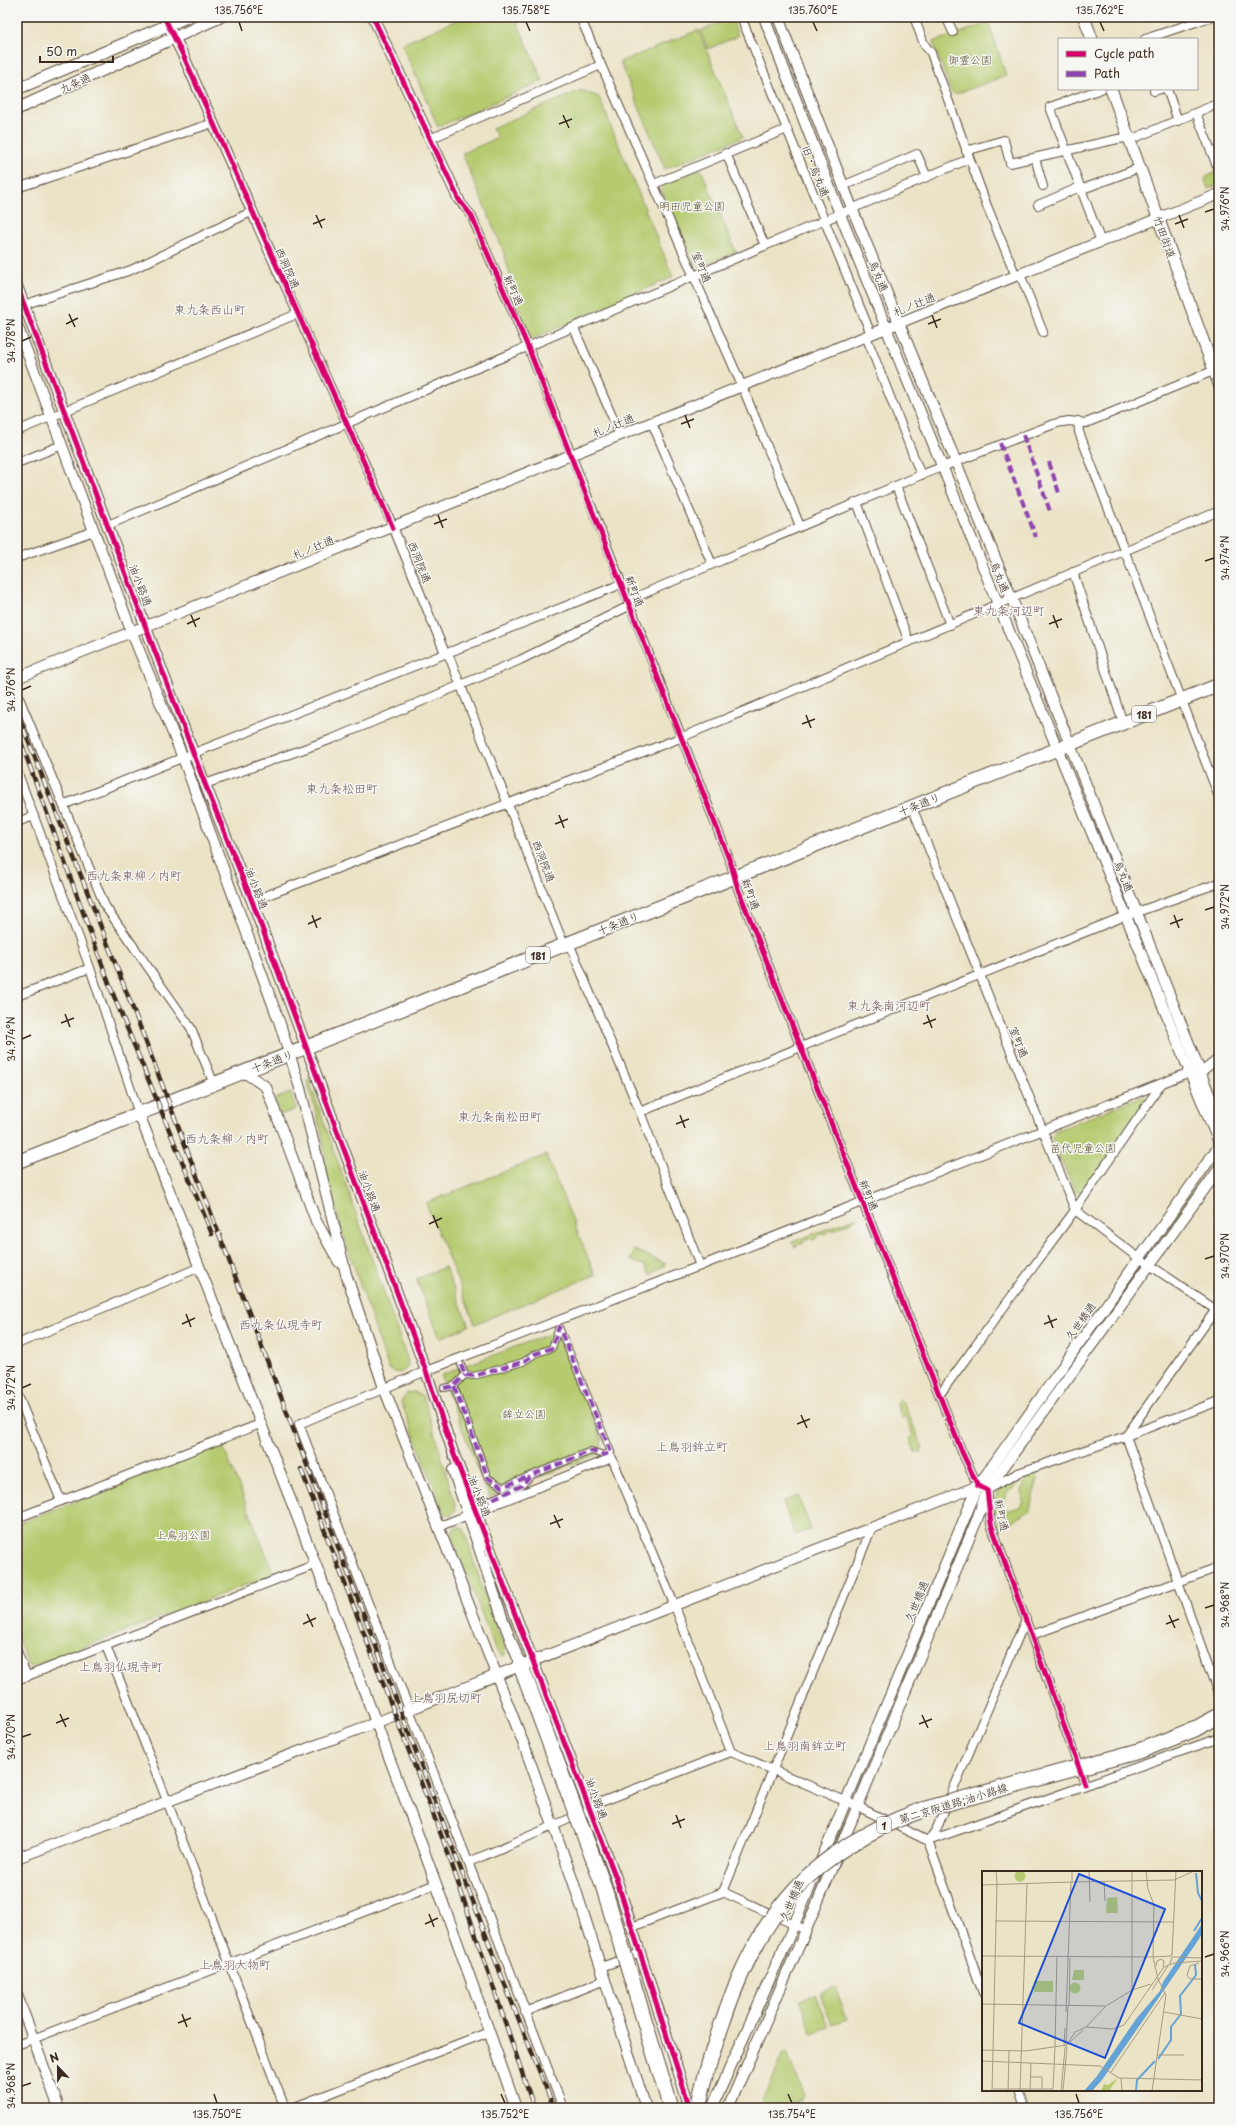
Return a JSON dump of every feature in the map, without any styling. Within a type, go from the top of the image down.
[{"type":"highway","points":[[526,1662],[570,1798],[602,1882],[671,2108]]},
{"type":"highway","name":"第二京阪道路;油小路線","points":[[698,2108],[709,2060],[727,2008],[747,1958],[758,1936],[778,1907],[809,1875],[830,1857],[851,1843],[898,1818],[922,1810],[1139,1751],[1195,1729],[1219,1716]]},
{"type":"main road","name":"九条通","points":[[17,89],[166,21],[187,17]]},
{"type":"main road","name":"九条通","points":[[17,109],[220,17]]},
{"type":"main road","points":[[1084,17],[1092,38]]},
{"type":"main road","name":"竹田街道","points":[[1111,90],[1158,219],[1215,367],[1219,384]]},
{"type":"main road","name":"十条通り","points":[[17,1162],[1219,685]]},
{"type":"street","name":"新町通","points":[[374,17],[432,138],[459,200],[470,215],[528,347],[861,1202],[978,1486],[987,1490],[991,1524],[1085,1784]]},
{"type":"street","name":"室町通","points":[[580,17],[742,386],[800,526]]},
{"type":"street","name":"旧・烏丸通","points":[[741,17],[824,221],[921,475]]},
{"type":"street","name":"烏丸通","points":[[764,17],[840,214],[944,467],[998,604],[1063,746],[1132,914],[1195,1072],[1219,1145]]},
{"type":"street","name":"烏丸通","points":[[778,17],[843,186],[955,463],[1012,598],[1063,746]]},
{"type":"street","points":[[914,17],[924,44],[931,53],[968,155],[1043,332]]},
{"type":"street","points":[[946,17],[953,32]]},
{"type":"street","points":[[1147,38],[1211,17]]},
{"type":"street","name":"西洞院通","points":[[166,21],[213,122],[251,212],[394,528],[566,944],[640,1112],[700,1266]]},
{"type":"street","points":[[432,138],[601,65]]},
{"type":"street","points":[[1097,90],[1050,107],[1101,242]]},
{"type":"street","points":[[1167,90],[1178,121]]},
{"type":"street","points":[[108,526],[927,177],[968,155],[1004,140],[1010,163],[1128,136],[1137,137],[1219,103]]},
{"type":"street","points":[[1196,113],[1219,171]]},
{"type":"street","points":[[17,188],[213,122]]},
{"type":"street","points":[[654,184],[787,129]]},
{"type":"street","points":[[726,153],[766,246]]},
{"type":"street","points":[[843,186],[917,154],[927,177]]},
{"type":"street","points":[[1035,158],[1042,186]]},
{"type":"street","points":[[1038,204],[1140,168]]},
{"type":"street","name":"札ノ辻通","points":[[17,678],[394,528],[620,435],[1219,194]]},
{"type":"street","points":[[21,305],[131,270],[251,212]]},
{"type":"street","name":"油小路通","points":[[17,286],[21,305],[65,413],[205,784],[252,902],[426,1371],[472,1513],[502,1617],[526,1662],[590,1810],[632,1927],[690,2108]]},
{"type":"street","points":[[17,431],[65,413],[297,314]]},
{"type":"street","points":[[17,325],[132,633],[183,758],[242,916],[290,1054],[300,1088],[346,1274],[384,1388],[440,1526],[553,1826],[601,1967],[628,2058],[646,2108]]},
{"type":"street","points":[[574,328],[620,435]]},
{"type":"street","points":[[205,784],[326,742],[576,633],[624,608],[636,597],[921,475],[955,463],[1039,428],[1057,423],[1078,421],[1086,423],[1215,367]]},
{"type":"street","points":[[1078,421],[1079,432],[1219,797]]},
{"type":"street","points":[[652,423],[712,564]]},
{"type":"street","points":[[17,463],[62,445]]},
{"type":"street","points":[[896,486],[950,625]]},
{"type":"street","points":[[857,502],[909,642]]},
{"type":"street","points":[[252,902],[680,738],[1219,511]]},
{"type":"street","points":[[17,558],[94,530]]},
{"type":"street","points":[[1073,572],[1123,723]]},
{"type":"street","points":[[63,805],[621,583]]},
{"type":"street","points":[[17,693],[105,906],[191,1028],[214,1084]]},
{"type":"street","points":[[17,771],[90,968],[139,1114],[200,1267],[375,1723],[436,1884],[516,2108]]},
{"type":"street","name":"室町通","points":[[912,806],[1075,1210]]},
{"type":"street","points":[[17,822],[34,816]]},
{"type":"street","points":[[640,1112],[1132,914],[1219,883]]},
{"type":"street","points":[[17,996],[90,968]]},
{"type":"street","points":[[563,2108],[299,1424],[426,1371],[700,1266],[1043,1131],[1162,1082],[1195,1072],[1219,1058]]},
{"type":"street","points":[[244,1072],[266,1087],[316,1221],[346,1274]]},
{"type":"street","name":"烏丸通","points":[[1195,1072],[1219,1119]]},
{"type":"street","points":[[940,1394],[1075,1210],[1162,1082]]},
{"type":"street","name":"久世橋通","points":[[712,2108],[794,1925],[904,1657],[978,1486],[1219,1145]]},
{"type":"street","name":"久世橋通","points":[[728,2108],[806,1930],[987,1490],[1149,1263],[1219,1169]]},
{"type":"street","points":[[1075,1210],[1140,1257],[1218,1309],[1126,1436]]},
{"type":"street","points":[[17,1344],[200,1267]]},
{"type":"street","points":[[454,1386],[488,1478],[502,1487],[591,1451],[604,1455],[611,1452],[560,1327],[552,1348],[535,1354],[523,1362],[474,1376],[465,1375]]},
{"type":"street","points":[[461,1365],[465,1375]]},
{"type":"street","points":[[444,1388],[454,1386],[465,1375]]},
{"type":"street","points":[[17,1393],[61,1501]]},
{"type":"street","points":[[987,1490],[1018,1473],[1126,1436],[1219,1401]]},
{"type":"street","points":[[17,1518],[260,1424]]},
{"type":"street","points":[[1126,1436],[1219,1696]]},
{"type":"street","points":[[440,1526],[612,1458],[674,1604],[731,1752]]},
{"type":"street","points":[[488,1501],[521,1486],[532,1475]]},
{"type":"street","points":[[17,1858],[375,1723],[526,1662],[978,1486]]},
{"type":"street","points":[[723,1892],[872,1527]]},
{"type":"street","points":[[17,1680],[314,1565]]},
{"type":"street","points":[[1032,1635],[1219,1567]]},
{"type":"street","points":[[928,1841],[936,1830],[1026,1619]]},
{"type":"street","points":[[106,1646],[169,1800],[229,1965],[285,2108]]},
{"type":"street","points":[[17,1651],[27,1677]]},
{"type":"street","points":[[904,1657],[917,1663]]},
{"type":"street","points":[[928,1841],[1085,1784],[1219,1738]]},
{"type":"street","points":[[469,1862],[590,1810],[600,1802],[731,1752],[857,1806],[928,1841],[982,1990]]},
{"type":"street","points":[[17,2045],[229,1965],[436,1884]]},
{"type":"street","points":[[632,1927],[723,1892],[806,1930]]},
{"type":"street","points":[[601,1967],[641,1954]]},
{"type":"street","points":[[525,2012],[605,1980]]},
{"type":"street","points":[[17,1996],[59,2108]]},
{"type":"street","points":[[750,2025],[762,2030]]},
{"type":"street","points":[[292,2108],[489,2032]]},
{"type":"street","points":[[1018,2091],[1024,2108]]},
{"type":"green space","points":[[463,17],[515,17],[543,81],[438,127],[402,44]]},
{"type":"green space","points":[[731,18],[738,36],[708,49],[700,31]]},
{"type":"green space","name":"御霊公園","points":[[989,23],[1006,76],[955,94],[951,92],[933,42]]},
{"type":"green space","points":[[698,30],[743,137],[665,169],[620,62]]},
{"type":"green space","points":[[581,90],[599,97],[673,277],[533,339],[527,336],[503,250],[462,153],[498,138],[492,128]]},
{"type":"green space","name":"明田児童公園","points":[[701,169],[736,252],[702,266],[694,263],[661,189],[663,184]]},
{"type":"green space","points":[[1218,171],[1219,184],[1208,189],[1205,180],[1206,177]]},
{"type":"green space","points":[[309,1080],[408,1361],[407,1368],[400,1373],[393,1372],[388,1367],[340,1225],[327,1175],[322,1134],[307,1081]]},
{"type":"green space","points":[[291,1093],[296,1109],[280,1115],[275,1099]]},
{"type":"green space","name":"苗代児童公園","points":[[1143,1096],[1148,1100],[1082,1193],[1075,1192],[1052,1139],[1055,1131]]},
{"type":"green space","points":[[546,1155],[595,1275],[475,1324],[426,1203]]},
{"type":"green space","points":[[1201,1179],[1204,1181],[1163,1236],[1160,1236]]},
{"type":"green space","points":[[858,1217],[836,1230],[829,1230],[825,1235],[820,1234],[814,1240],[809,1238],[803,1241],[803,1244],[799,1244],[795,1247],[792,1242]]},
{"type":"green space","points":[[634,1250],[666,1264],[650,1275],[645,1266],[630,1260]]},
{"type":"green space","points":[[445,1267],[469,1326],[440,1338],[416,1279]]},
{"type":"green space","points":[[1132,1274],[1134,1277],[1080,1350]]},
{"type":"green space","name":"鉾立公園","points":[[557,1331],[602,1439],[600,1453],[489,1497],[441,1375]]},
{"type":"green space","points":[[414,1392],[420,1394],[424,1398],[454,1499],[456,1510],[451,1515],[445,1514],[442,1508],[401,1402],[407,1393]]},
{"type":"green space","points":[[899,1399],[904,1403],[922,1446],[922,1451],[920,1453],[915,1452],[910,1438],[913,1436],[906,1417],[902,1418],[896,1404]]},
{"type":"green space","name":"上鳥羽公園","points":[[222,1444],[274,1574],[32,1667],[28,1665],[17,1636],[17,1524]]},
{"type":"green space","points":[[1038,1474],[1030,1510],[1000,1530],[996,1522],[1006,1511],[1020,1507],[1023,1501],[1022,1490],[1026,1478]]},
{"type":"green space","points":[[1018,1481],[1016,1487],[1006,1494],[1003,1503],[994,1515],[992,1506],[1001,1487]]},
{"type":"green space","points":[[798,1496],[811,1529],[795,1535],[783,1502]]},
{"type":"green space","points":[[455,1527],[464,1529],[485,1597],[505,1650],[505,1655],[502,1657],[495,1649],[451,1535]]},
{"type":"green space","points":[[961,1536],[964,1538],[916,1652],[913,1653]]},
{"type":"green space","points":[[906,1665],[909,1667],[859,1788],[857,1788]]},
{"type":"green space","points":[[844,1821],[847,1821],[805,1919],[803,1920]]},
{"type":"green space","points":[[796,1935],[798,1935],[761,2021],[758,2022]]},
{"type":"green space","points":[[835,1987],[847,2019],[832,2025],[820,1993]]},
{"type":"green space","points":[[815,1994],[828,2027],[813,2033],[800,2001]]},
{"type":"green space","points":[[787,2052],[804,2097],[802,2100],[781,2108],[760,2108],[784,2053]]},
{"type":"railway","points":[[17,712],[144,1037],[498,1967],[554,2108]]},
{"type":"railway","points":[[17,731],[111,989],[212,1234]]},
{"type":"railway","points":[[301,1469],[448,1853],[534,2108]]},
{"type":"marked path","points":[[1023,435],[1051,514]]},
{"type":"marked path","points":[[1000,443],[1036,537]]},
{"type":"marked path","points":[[1049,462],[1060,496]]},
{"type":"marked path","points":[[461,1365],[465,1375],[474,1376],[523,1362],[535,1354],[552,1348],[559,1327],[611,1452],[604,1455],[591,1451],[532,1475],[521,1486],[488,1501]]},
{"type":"marked path","points":[[444,1388],[454,1386],[465,1375]]},
{"type":"marked path","points":[[454,1386],[488,1478],[503,1487],[529,1476]]},
{"type":"cycle path","points":[[164,17],[184,57],[393,528]]},
{"type":"cycle path","points":[[373,17],[459,200],[471,215],[528,347],[731,864],[738,889],[962,1452],[978,1486],[987,1490],[991,1524],[1085,1784]]},
{"type":"cycle path","points":[[17,286],[205,784],[252,901],[426,1371],[453,1452],[616,1878],[690,2108]]},
{"type":"district","name":"東九条西山町","points":[[210,309]]},
{"type":"district","name":"東九条河辺町","points":[[1009,610]]},
{"type":"district","name":"東九条松田町","points":[[342,788]]},
{"type":"district","name":"西九条東柳ノ内町","points":[[134,875]]},
{"type":"district","name":"東九条南河辺町","points":[[889,1005]]},
{"type":"district","name":"東九条南松田町","points":[[500,1116]]},
{"type":"district","name":"西九条柳ノ内町","points":[[227,1138]]},
{"type":"district","name":"西九条仏現寺町","points":[[281,1324]]},
{"type":"district","name":"上鳥羽鉾立町","points":[[692,1446]]},
{"type":"district","name":"上鳥羽仏現寺町","points":[[121,1666]]},
{"type":"district","name":"上鳥羽尻切町","points":[[446,1697]]},
{"type":"district","name":"上鳥羽南鉾立町","points":[[805,1745]]},
{"type":"district","name":"上鳥羽大物町","points":[[235,1964]]}]
